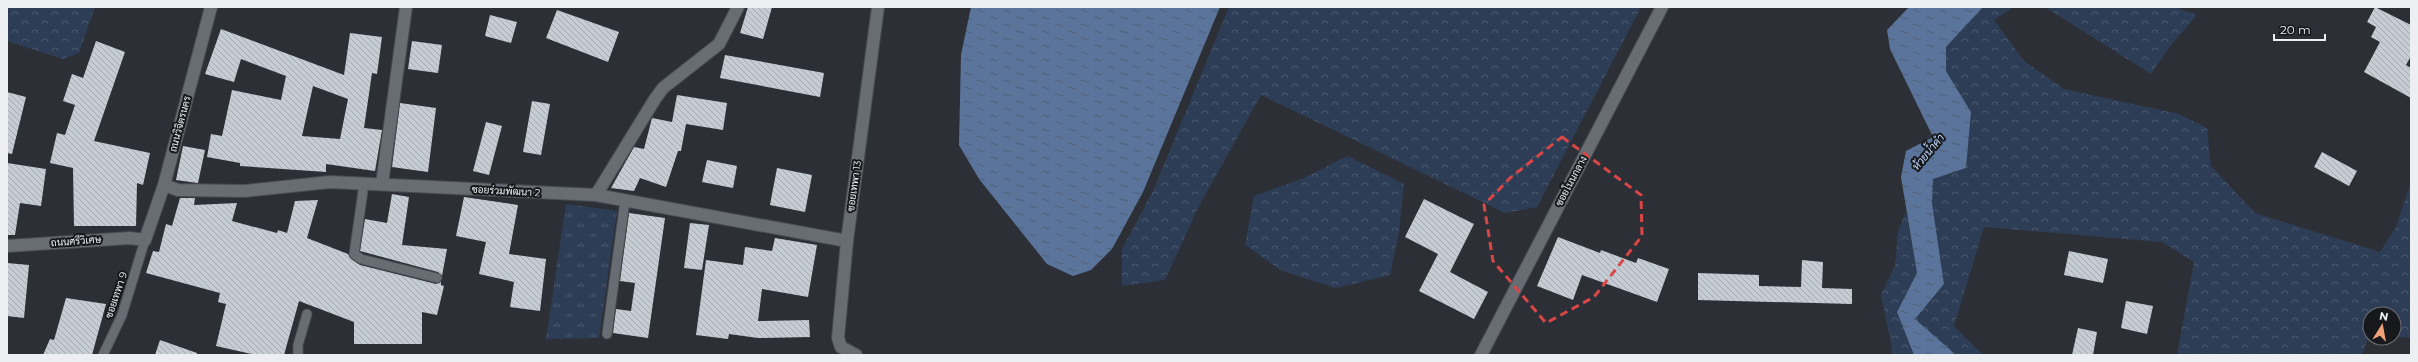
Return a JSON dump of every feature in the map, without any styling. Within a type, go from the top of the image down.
[{"type":"street","name":"ถนนวิจิตรนคร","points":[[145,240],[164,185],[211,7]]},
{"type":"street","points":[[382,184],[406,7]]},
{"type":"street","points":[[596,196],[663,88],[719,44],[738,7]]},
{"type":"street","name":"ซอยเทพา 13","points":[[856,355],[841,347],[838,338],[847,241],[878,7]]},
{"type":"street","name":"ซอยโนนกลาง","points":[[1481,355],[1662,7]]},
{"type":"street","name":"ซอยร่วมพัฒนา 2","points":[[164,185],[178,190],[245,191],[330,182],[596,196],[847,241]]},
{"type":"street","name":"ถนนศรีวิเศษ","points":[[7,246],[130,238],[145,240]]},
{"type":"lane","points":[[364,184],[354,254],[360,260],[437,278]]},
{"type":"lane","points":[[607,334],[625,201]]},
{"type":"lane","name":"ซอยเทพา 9","points":[[103,355],[122,315],[145,240]]},
{"type":"lane","points":[[298,355],[298,345],[308,314]]},
{"type":"highlighted area","points":[[1562,137],[1641,195],[1642,236],[1594,297],[1546,323],[1493,261],[1484,205],[1510,178]]},
{"type":"green space","points":[[7,7],[95,7],[79,53],[63,59],[7,41]]},
{"type":"green space","points":[[1229,7],[1641,7],[1537,207],[1505,213],[1261,95],[1199,206],[1165,280],[1122,286],[1122,249],[1153,191]]},
{"type":"green space","points":[[1983,7],[2014,7],[1994,20],[2024,61],[2064,89],[2179,114],[2207,128],[2211,166],[2255,213],[2380,252],[2396,227],[2411,182],[2411,338],[2402,337],[2402,306],[2362,306],[2362,346],[2365,346],[2362,355],[2177,355],[2194,262],[2162,242],[1984,227],[1954,326],[1983,355],[1956,355],[1915,319],[1944,284],[1932,203],[1933,179],[1966,168],[1971,112],[1946,71],[1946,47]]},
{"type":"green space","points":[[2045,7],[2175,7],[2197,15],[2171,45],[2151,74]]},
{"type":"green space","points":[[1347,156],[1404,184],[1399,232],[1390,275],[1336,288],[1282,271],[1245,245],[1254,196],[1304,178]]},
{"type":"green space","points":[[566,204],[617,211],[599,338],[546,339]]},
{"type":"green space","points":[[1906,211],[1917,273],[1897,312],[1914,355],[1891,355],[1892,348],[1881,295],[1895,265],[1898,232]]},
{"type":"water","points":[[971,7],[1220,7],[1143,192],[1112,249],[1091,270],[1073,276],[1047,264],[979,179],[959,145],[961,55]]},
{"type":"water","name":"ห้วยน้ำคำ","points":[[1909,7],[1983,7],[1946,47],[1946,71],[1971,112],[1966,168],[1933,179],[1932,203],[1944,284],[1915,319],[1956,355],[1914,355],[1897,312],[1917,273],[1901,177],[1906,151],[1933,137],[1890,49],[1887,30]]},
{"type":"building","points":[[748,7],[772,7],[763,39],[740,33]]},
{"type":"building","points":[[2375,7],[2411,25],[2411,56],[2406,65],[2411,68],[2411,98],[2364,72],[2380,42],[2371,37],[2376,27],[2367,22]]},
{"type":"building","points":[[557,10],[619,32],[608,62],[546,38]]},
{"type":"building","points":[[490,15],[517,22],[511,43],[485,36]]},
{"type":"building","points":[[221,29],[344,75],[350,33],[382,37],[377,74],[372,73],[364,128],[382,130],[375,171],[326,164],[326,172],[240,166],[240,163],[207,157],[211,134],[222,136],[232,90],[281,100],[286,76],[241,59],[234,82],[205,74]],"holes":[[[313,86],[348,99],[340,139],[302,136]]]},
{"type":"building","points":[[96,41],[125,52],[94,141],[150,153],[143,185],[137,183],[136,226],[74,226],[73,168],[50,163],[57,133],[65,135],[75,105],[63,101],[72,74],[83,78]]},
{"type":"building","points":[[412,41],[442,45],[438,73],[408,69]]},
{"type":"building","points":[[725,55],[824,73],[820,97],[720,78]]},
{"type":"building","points":[[7,92],[26,97],[12,154],[7,153]]},
{"type":"building","points":[[677,95],[727,103],[723,130],[686,124],[681,151],[678,151],[666,187],[640,178],[634,191],[611,188],[634,147],[644,149],[652,118],[672,122]]},
{"type":"building","points":[[532,101],[550,104],[541,155],[523,152]]},
{"type":"building","points":[[400,103],[436,108],[428,172],[392,167]]},
{"type":"building","points":[[486,122],[502,126],[489,175],[473,171]]},
{"type":"building","points":[[183,146],[205,150],[198,183],[176,180]]},
{"type":"building","points":[[2322,152],[2357,171],[2349,186],[2314,167]]},
{"type":"building","points":[[707,160],[737,166],[733,188],[702,182]]},
{"type":"building","points":[[7,163],[46,169],[41,206],[20,203],[15,235],[7,235]]},
{"type":"building","points":[[777,168],[812,175],[805,212],[770,205]]},
{"type":"building","points":[[392,194],[409,197],[402,245],[447,249],[442,276],[438,272],[360,251],[365,219],[387,223]]},
{"type":"building","points":[[464,197],[518,205],[509,254],[546,259],[540,311],[510,307],[514,282],[479,274],[486,242],[456,236]]},
{"type":"building","points":[[180,198],[195,198],[194,205],[237,203],[232,221],[277,233],[278,230],[287,233],[295,201],[318,200],[307,238],[348,254],[351,259],[360,265],[436,284],[441,282],[441,285],[444,286],[437,315],[422,312],[422,344],[354,344],[354,322],[299,301],[284,355],[256,355],[216,346],[226,304],[218,302],[220,293],[146,273],[153,251],[159,252],[166,224],[172,226]]},
{"type":"building","points":[[1424,199],[1474,224],[1450,272],[1488,292],[1474,319],[1419,291],[1438,254],[1405,237]]},
{"type":"building","points":[[629,213],[665,218],[648,338],[613,333],[616,309],[631,311],[635,283],[620,281]]},
{"type":"building","points":[[690,223],[709,225],[702,270],[684,268]]},
{"type":"building","points":[[1558,237],[1600,253],[1601,250],[1636,263],[1638,258],[1669,269],[1657,302],[1582,275],[1573,300],[1537,286]]},
{"type":"building","points":[[775,238],[817,245],[808,297],[762,289],[758,321],[809,320],[810,337],[758,338],[729,334],[728,339],[696,335],[706,260],[743,265],[745,247],[772,251]]},
{"type":"building","points":[[2069,251],[2108,259],[2103,283],[2064,275]]},
{"type":"building","points":[[1802,260],[1823,262],[1822,288],[1852,289],[1852,304],[1698,300],[1698,273],[1759,275],[1759,286],[1801,287]]},
{"type":"building","points":[[7,263],[29,265],[24,318],[7,316]]},
{"type":"building","points":[[66,298],[106,304],[92,355],[43,355],[50,339],[54,340]]},
{"type":"building","points":[[2126,301],[2153,306],[2147,334],[2121,328]]},
{"type":"building","points":[[2078,328],[2097,332],[2093,355],[2072,355]]},
{"type":"building","points":[[160,340],[197,353],[197,355],[155,355]]}]
